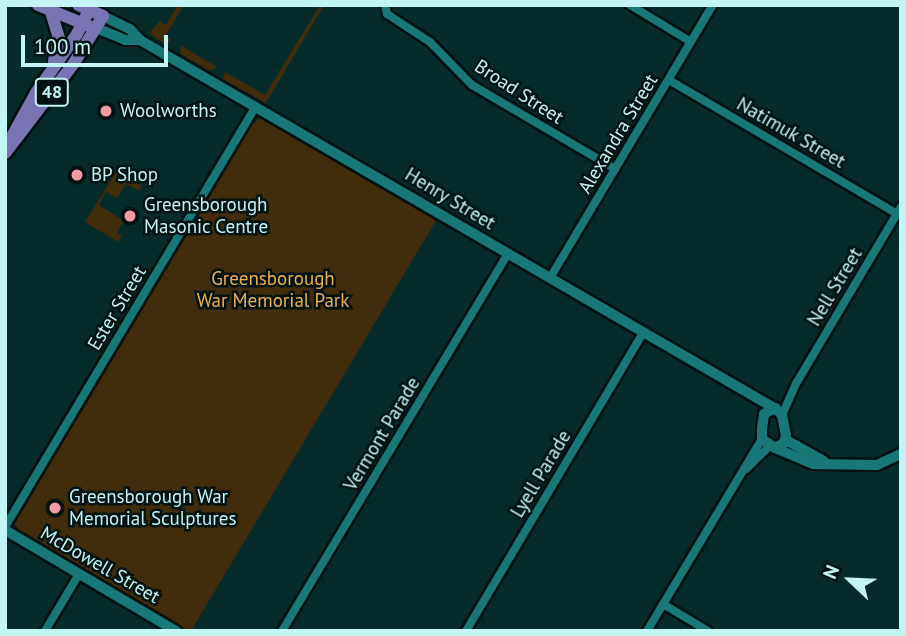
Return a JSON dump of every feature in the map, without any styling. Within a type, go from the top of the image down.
[{"type":"main road","points":[[38,5],[96,28]]},
{"type":"main road","points":[[82,24],[83,7],[103,16]]},
{"type":"main road","points":[[49,75],[59,39],[51,12]]},
{"type":"main road","name":"48","points":[[5,152],[103,16]]},
{"type":"main road","name":"48","points":[[5,152],[17,124],[82,24]]},
{"type":"street","name":"Broad Street","points":[[386,5],[387,14],[430,41],[472,85],[615,169]]},
{"type":"street","points":[[630,5],[691,42]]},
{"type":"street","name":"Alexandra Street","points":[[550,278],[713,5]]},
{"type":"street","name":"Henry Street","points":[[103,16],[131,29],[140,40],[740,390],[763,399],[777,410]]},
{"type":"street","name":"Henry Street","points":[[96,28],[129,41],[140,40]]},
{"type":"street","name":"Natimuk Street","points":[[669,80],[899,211]]},
{"type":"street","name":"Ester Street","points":[[5,528],[256,106]]},
{"type":"street","name":"Nell Street","points":[[777,410],[797,382],[899,211]]},
{"type":"street","name":"Vermont Parade","points":[[282,631],[508,253]]},
{"type":"street","name":"Lyell Parade","points":[[466,631],[643,333]]},
{"type":"street","name":"Henry Street","points":[[740,390],[764,414]]},
{"type":"street","points":[[768,444],[764,414],[777,410],[786,440]]},
{"type":"street","points":[[647,631],[739,476],[768,444],[786,440],[828,463]]},
{"type":"street","points":[[768,444],[804,461],[828,463],[877,465],[901,454]]},
{"type":"street","name":"McDowell Street","points":[[5,528],[176,631]]},
{"type":"street","points":[[45,631],[79,574]]},
{"type":"street","points":[[663,604],[708,631]]},
{"type":"green space","points":[[178,5],[184,5],[166,35],[171,40],[166,45],[149,33],[160,21],[166,25]]},
{"type":"green space","points":[[320,5],[324,5],[266,103],[223,79],[225,72],[265,95]]},
{"type":"green space","points":[[180,45],[217,67],[210,71],[181,54]]},
{"type":"green space","name":"Greensborough War Memorial Park","points":[[262,116],[437,219],[191,631],[185,631],[19,532],[15,523],[251,125]]},
{"type":"green space","points":[[116,172],[142,186],[139,191],[126,184],[117,198],[106,192],[99,205],[124,221],[117,233],[122,236],[118,242],[85,222]]},
{"type":"place","name":"Woolworths","points":[[106,111]]},
{"type":"place","name":"BP Shop","points":[[77,175]]},
{"type":"place","name":"Greensborough Masonic Centre","points":[[130,216]]},
{"type":"place","name":"Greensborough War Memorial Sculptures","points":[[55,508]]}]
